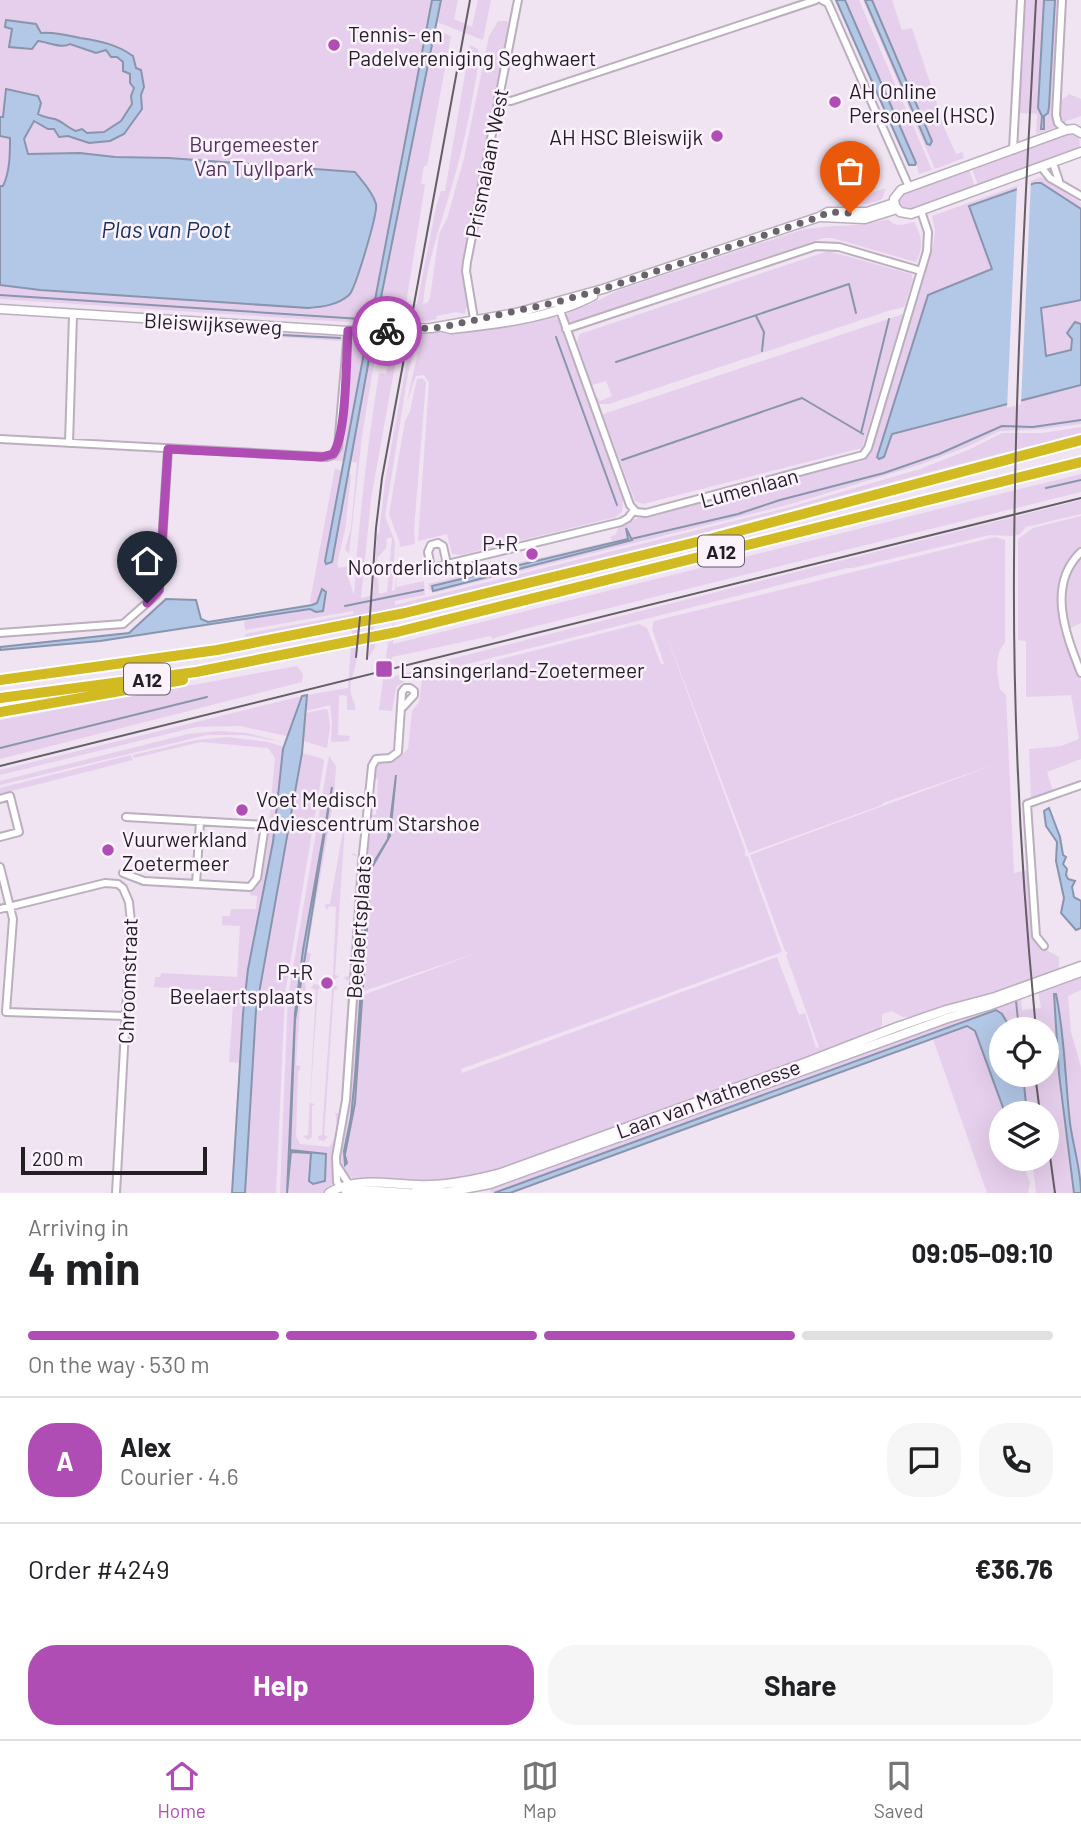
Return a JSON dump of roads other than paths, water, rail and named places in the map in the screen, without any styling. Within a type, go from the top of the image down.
[{"type":"highway","name":"A12","points":[[0,680],[250,645],[416,610],[709,539],[1081,440]]},
{"type":"highway","name":"A12","points":[[0,712],[161,685],[397,632],[1081,462]]},
{"type":"highway","name":"A12","points":[[0,698],[145,680],[292,654]]},
{"type":"highway","name":"A12","points":[[0,673],[76,671]]},
{"type":"street","name":"Prismalaan West","points":[[474,323],[466,271],[518,0]]},
{"type":"street","points":[[498,99],[510,102],[816,0]]},
{"type":"street","points":[[822,0],[828,3],[909,187]]},
{"type":"street","points":[[1013,150],[1021,0]]},
{"type":"street","points":[[1062,0],[1056,115],[1058,123],[1066,130]]},
{"type":"street","points":[[1081,133],[1074,129],[1066,130],[936,175],[898,192],[895,206],[907,215],[921,211],[1081,152]]},
{"type":"street","points":[[1053,163],[1060,183]]},
{"type":"street","points":[[1042,167],[1044,173],[1081,196]]},
{"type":"street","name":"Bleiswijkseweg","points":[[0,309],[348,331],[426,329],[474,323],[558,306],[828,212],[867,212],[895,206]]},
{"type":"street","name":"Lumenlaan","points":[[634,510],[645,514],[863,456],[868,448],[929,241],[921,211]]},
{"type":"street","points":[[566,329],[816,246],[839,247],[921,271]]},
{"type":"street","points":[[447,564],[443,547],[435,543],[428,549],[431,568],[621,522],[634,510],[558,306]]},
{"type":"street","points":[[69,443],[73,315]]},
{"type":"street","points":[[0,439],[322,457],[333,454],[338,447],[343,410],[348,331]]},
{"type":"street","points":[[0,633],[123,624],[156,595],[159,590],[168,449]]},
{"type":"street","points":[[1081,552],[1064,574],[1062,590],[1063,622],[1081,673]]},
{"type":"street","name":"Beelaertsplaats","points":[[345,1189],[337,1166],[337,1152],[346,1100],[372,765],[376,759],[390,758],[398,753],[403,707]]},
{"type":"street","points":[[1044,946],[1036,936],[1027,804],[1081,785]]},
{"type":"street","points":[[0,799],[10,796],[19,832],[0,837]]},
{"type":"street","points":[[123,873],[144,881],[253,885],[257,878],[265,825],[126,817]]},
{"type":"street","points":[[196,884],[200,821]]},
{"type":"street","points":[[0,867],[13,919],[6,1012],[126,1016]]},
{"type":"street","name":"Chroomstraat","points":[[0,909],[105,883],[118,884],[123,888],[129,902],[131,922],[116,1193]]},
{"type":"street","name":"Laan van Mathenesse","points":[[329,1193],[345,1189],[481,1186],[579,1145],[922,1018],[995,997],[1081,966]]},
{"type":"street","name":"Laan van Mathenesse","points":[[345,1189],[410,1193],[448,1192],[481,1186],[1081,972]]},
{"type":"water","points":[[432,0],[441,0],[377,317],[374,317],[372,315]]},
{"type":"water","points":[[836,0],[845,0],[915,165],[909,165]]},
{"type":"water","points":[[865,0],[872,0],[932,141],[930,145],[927,144]]},
{"type":"water","points":[[1044,0],[1055,0],[1049,107],[1044,116],[1044,129],[1041,129],[1042,116],[1038,108]]},
{"type":"water","name":"Plas van Poot","points":[[6,20],[36,24],[41,33],[94,40],[120,49],[133,56],[136,68],[141,70],[144,87],[141,95],[142,109],[124,134],[110,141],[89,143],[68,136],[59,137],[54,129],[48,129],[34,121],[24,139],[28,154],[80,153],[355,172],[375,200],[376,210],[366,251],[349,295],[335,303],[308,308],[0,285],[0,186],[3,186],[7,175],[10,150],[10,138],[0,136],[0,117],[3,117],[6,89],[38,96],[41,103],[38,114],[58,120],[76,131],[82,129],[87,133],[104,132],[121,121],[132,104],[134,88],[130,83],[130,74],[123,71],[123,62],[117,57],[111,57],[106,50],[96,53],[70,44],[59,46],[38,41],[32,49],[9,47],[12,29],[5,27]]},
{"type":"water","points":[[1041,183],[1081,209],[1081,300],[1041,308],[1046,356],[1071,350],[1072,339],[1067,333],[1075,322],[1081,324],[1081,385],[892,434],[884,457],[879,459],[877,457],[928,295],[992,269],[969,206]]},
{"type":"water","points":[[366,342],[372,343],[332,562],[326,564]]},
{"type":"water","points":[[626,528],[632,540],[433,591],[432,586],[628,539]]},
{"type":"water","points":[[322,589],[326,592],[323,611],[310,609],[100,641],[0,650],[0,647],[129,633],[166,599],[196,600],[201,619],[208,622],[312,605],[317,603]]},
{"type":"water","points":[[307,695],[302,753],[256,1010],[245,1193],[232,1193],[248,969],[273,842],[283,749],[302,696]]},
{"type":"water","points":[[396,775],[390,836],[371,869],[355,1103],[345,1165],[344,1151],[355,1076],[369,870],[388,839]]},
{"type":"water","points":[[332,787],[295,1020],[290,1150],[326,1154],[325,1181],[313,1184],[309,1181],[311,1153],[291,1152],[287,1193],[295,1013],[303,950]]},
{"type":"water","points":[[1049,808],[1060,837],[1063,855],[1066,857],[1063,864],[1067,869],[1066,875],[1068,879],[1075,881],[1072,887],[1074,897],[1081,901],[1081,928],[1076,930],[1061,913],[1064,898],[1056,861],[1057,842],[1046,826],[1044,811]]},
{"type":"water","points":[[1054,994],[1061,1026],[1070,1123],[1081,1193],[1074,1193],[1059,1074],[1059,1017],[1055,1017]]},
{"type":"water","points":[[996,1010],[1004,1017],[989,1017],[989,1069],[975,1031],[967,1026],[510,1193],[494,1193]]},
{"type":"water","points":[[995,1087],[1024,1087],[1026,1101],[1001,1101]]},
{"type":"waterway","points":[[616,362],[849,284],[856,313]]},
{"type":"waterway","points":[[0,295],[361,319]]},
{"type":"waterway","points":[[756,316],[764,332],[762,351]]},
{"type":"waterway","points":[[861,433],[889,319]]},
{"type":"waterway","points":[[281,335],[340,338]]},
{"type":"waterway","points":[[556,337],[617,505]]},
{"type":"waterway","points":[[622,460],[802,398],[863,434]]},
{"type":"waterway","points":[[631,539],[738,514],[780,500],[884,473],[939,454],[1002,426],[1033,427],[1081,420]]},
{"type":"waterway","points":[[1046,488],[1081,480]]},
{"type":"waterway","points":[[345,606],[423,590]]},
{"type":"waterway","points":[[0,748],[207,697]]},
{"type":"waterway","points":[[1016,1001],[1018,1017]]},
{"type":"tram line","points":[[367,659],[382,478],[470,0]]},
{"type":"tram line","points":[[356,657],[360,617]]},
{"type":"railway","points":[[1035,1017],[1019,797],[1014,565],[1019,353],[1036,0]]},
{"type":"railway","points":[[0,766],[1081,498]]},
{"type":"railway","points":[[1037,1087],[1038,1101]]},
{"type":"railway","points":[[1052,1171],[1055,1193]]},
{"type":"place","name":"Tennis- en Padelvereniging Seghwaert","points":[[334,45]]},
{"type":"place","name":"AH Online Personeel (HSC)","points":[[835,102]]},
{"type":"place","name":"AH HSC Bleiswijk","points":[[717,136]]},
{"type":"place","name":"P+R Noorderlichtplaats","points":[[532,554]]},
{"type":"place","name":"Lansingerland-Zoetermeer","points":[[384,669]]},
{"type":"place","name":"Voet Medisch Adviescentrum Starshoe","points":[[242,810]]},
{"type":"place","name":"Vuurwerkland Zoetermeer","points":[[108,850]]},
{"type":"place","name":"P+R Beelaertsplaats","points":[[327,983]]},
{"type":"park label","name":"Burgemeester Van Tuyllpark","points":[[254,155]]}]
